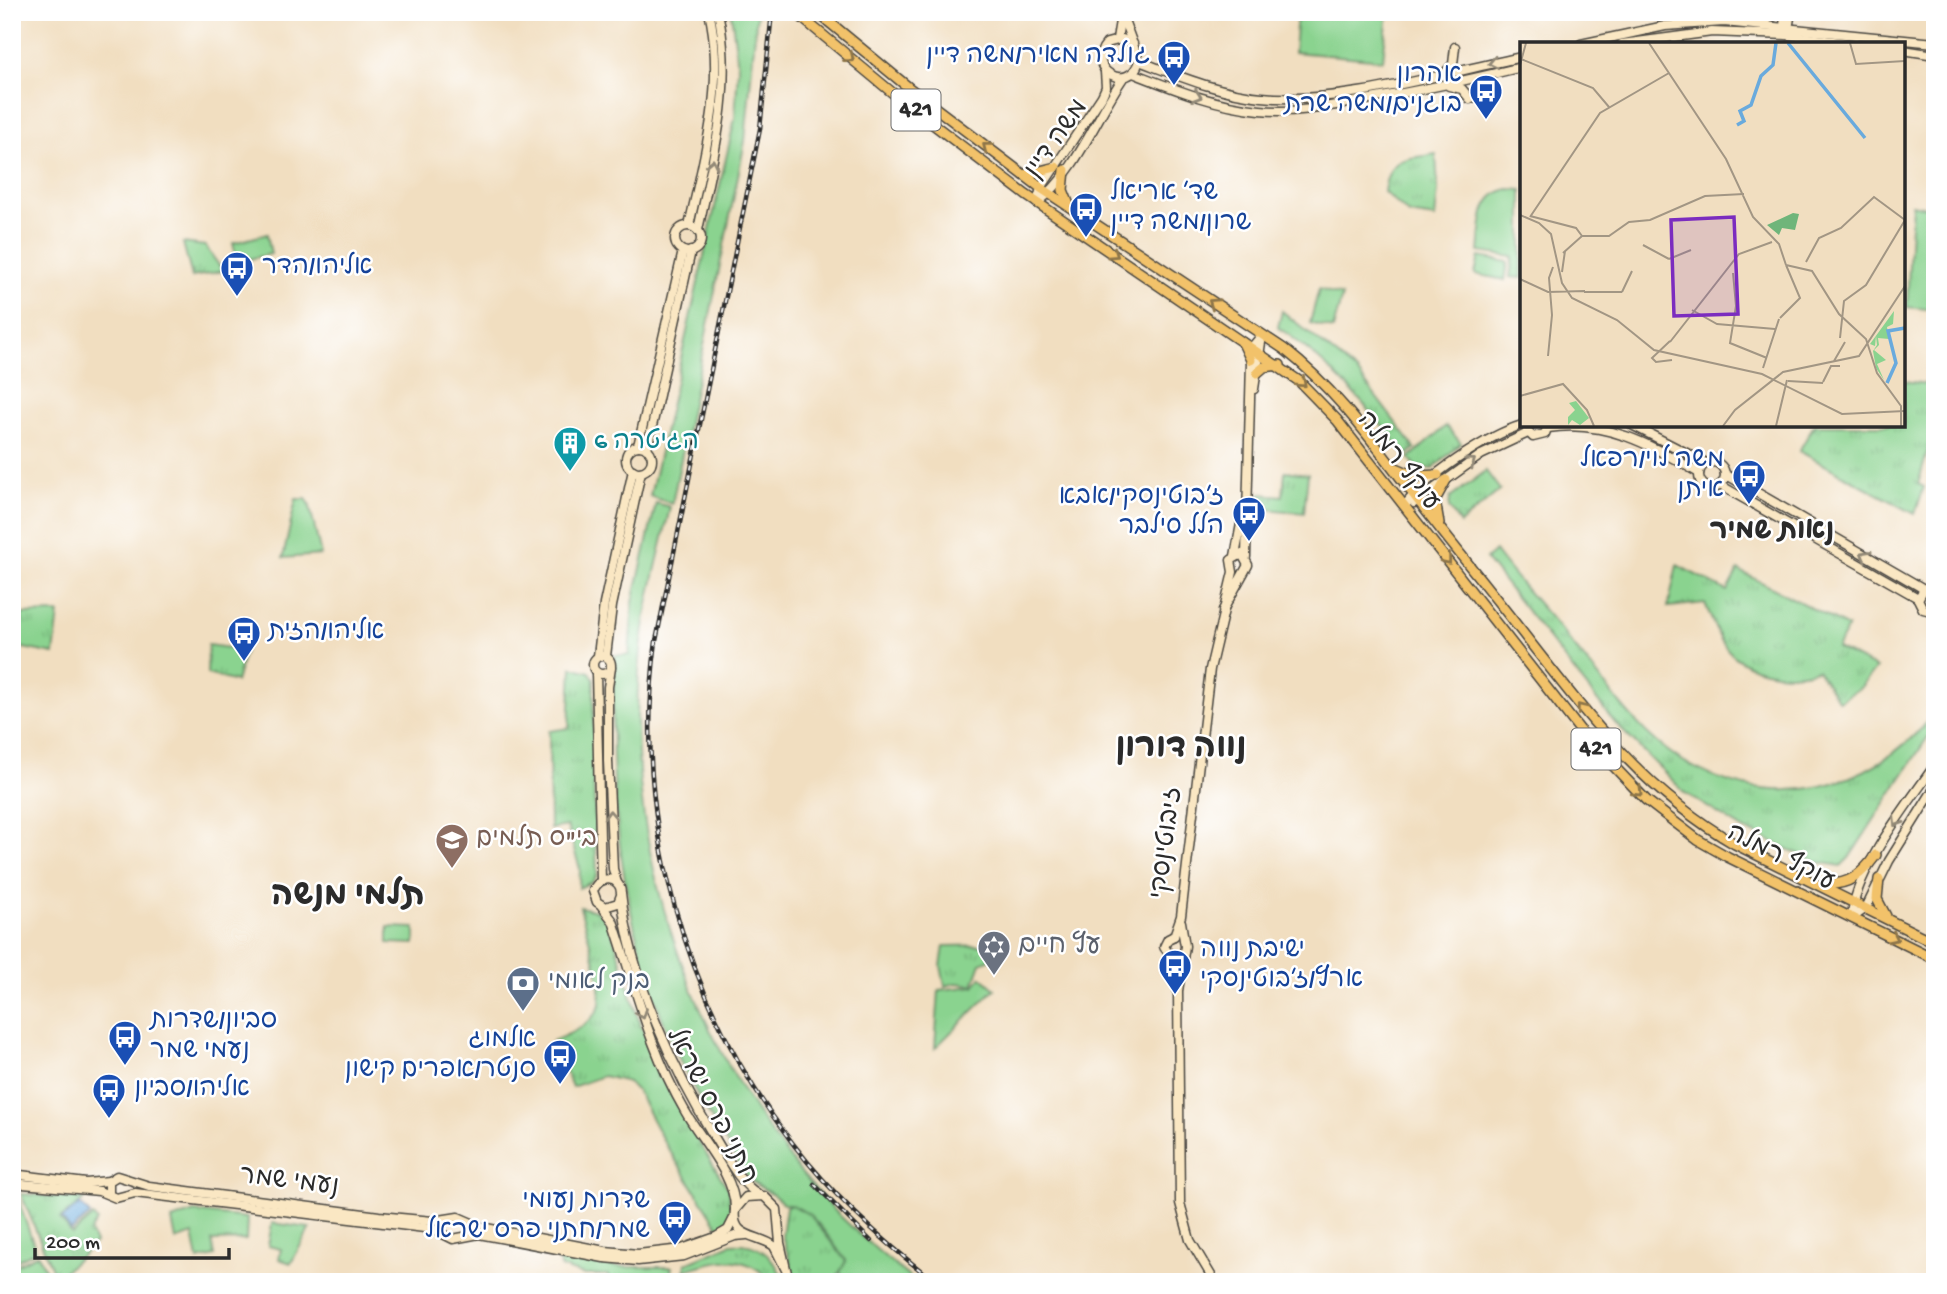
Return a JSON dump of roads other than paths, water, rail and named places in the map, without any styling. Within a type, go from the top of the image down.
[{"type":"main road","points":[[688,226],[706,144],[714,91],[715,53],[709,12]]},
{"type":"main road","points":[[602,656],[611,662],[608,687],[608,761],[613,869],[621,895],[614,905],[601,905],[593,895],[601,880],[596,671],[593,664],[602,656],[637,471],[651,462],[642,448],[687,251],[700,242],[698,230],[715,149],[724,85],[718,12]]},
{"type":"main road","name":"עוקף רמלה","points":[[817,12],[908,87],[1045,191],[1299,360],[1333,391],[1600,732],[1656,789],[1706,827],[1935,943]]},
{"type":"main road","points":[[1117,39],[1121,12]]},
{"type":"main road","points":[[1121,12],[1133,44],[1139,61],[1133,73],[1124,78],[1105,72],[1100,62],[1101,51],[1107,43],[1117,39],[1133,44]]},
{"type":"main road","points":[[1762,23],[1783,12],[1786,35]]},
{"type":"main road","points":[[1786,26],[1791,12]]},
{"type":"main road","name":"עוקף רמלה","points":[[796,13],[900,99],[1037,202],[1280,365],[1324,405],[1583,734],[1646,800],[1687,832],[1728,857],[1935,958]]},
{"type":"main road","points":[[1590,42],[1665,26],[1724,22],[1762,23],[1935,43]]},
{"type":"main road","points":[[1637,42],[1712,32],[1786,35],[1840,42]]},
{"type":"main road","points":[[1443,74],[1453,64],[1455,47]]},
{"type":"main road","points":[[1905,50],[1935,55]]},
{"type":"main road","points":[[1139,61],[1217,89],[1264,98],[1327,96],[1520,57]]},
{"type":"main road","points":[[1133,73],[1213,102],[1261,110],[1323,107],[1443,86],[1520,68]]},
{"type":"main road","name":"משה דיין","points":[[1060,169],[1102,96],[1106,87],[1105,72]]},
{"type":"main road","points":[[1443,86],[1462,89],[1473,99],[1477,85],[1483,77]]},
{"type":"main road","name":"משה דיין","points":[[1037,202],[1124,78]]},
{"type":"main road","points":[[1024,175],[1060,169],[1063,193],[1072,209]]},
{"type":"main road","points":[[687,251],[676,244],[676,236],[681,228],[688,226],[698,230]]},
{"type":"main road","points":[[1245,507],[1235,556],[1231,560],[1233,569],[1240,572],[1248,562],[1245,507],[1252,347],[1262,335]]},
{"type":"main road","points":[[1250,409],[1262,335]]},
{"type":"main road","points":[[1241,339],[1251,360]]},
{"type":"main road","points":[[1257,373],[1264,367],[1280,365]]},
{"type":"main road","points":[[1405,506],[1442,478],[1525,428],[1540,438],[1548,427],[1591,428],[1626,435],[1658,448],[1699,473],[1705,485],[1720,485],[1918,598],[1923,610],[1935,612]]},
{"type":"main road","points":[[1636,427],[1706,463],[1718,463],[1725,474],[1924,589],[1935,587]]},
{"type":"main road","points":[[637,471],[627,464],[627,456],[630,450],[642,448]]},
{"type":"main road","points":[[1699,473],[1706,463]]},
{"type":"main road","points":[[1392,465],[1415,476],[1442,478]]},
{"type":"main road","points":[[1720,485],[1725,474]]},
{"type":"main road","points":[[1442,478],[1434,504],[1443,531]]},
{"type":"main road","points":[[1235,556],[1246,557]]},
{"type":"main road","name":"ז'בוטינסקי","points":[[1178,937],[1207,697],[1233,569]]},
{"type":"main road","name":"ז'בוטינסקי","points":[[1223,610],[1245,569]]},
{"type":"main road","points":[[1918,598],[1924,589]]},
{"type":"main road","points":[[596,671],[604,674],[611,668]]},
{"type":"main road","points":[[1815,883],[1833,885],[1851,881],[1864,870],[1935,765]]},
{"type":"main road","points":[[1852,918],[1866,908],[1879,879],[1935,787]]},
{"type":"main road","points":[[1852,918],[1852,902],[1876,855]]},
{"type":"main road","points":[[601,880],[610,879],[617,883]]},
{"type":"main road","points":[[1879,879],[1878,903],[1889,920]]},
{"type":"main road","name":"חתני פרס ישראל","points":[[621,895],[646,991],[674,1065],[694,1104],[737,1174],[748,1188],[758,1194]]},
{"type":"main road","name":"חתני פרס ישראל","points":[[601,905],[613,921],[656,1051],[684,1110],[732,1188],[735,1214]]},
{"type":"main road","points":[[1178,990],[1170,955],[1164,945],[1168,939],[1178,937],[1185,946],[1181,954],[1178,990],[1182,1215],[1195,1252],[1215,1282]]},
{"type":"main road","points":[[1170,955],[1181,954]]},
{"type":"main road","points":[[12,1174],[86,1183],[109,1181],[117,1177],[124,1179],[128,1186],[126,1195],[116,1198],[109,1194],[12,1183]]},
{"type":"main road","name":"נעמי שמר","points":[[124,1179],[149,1186],[380,1216],[433,1221],[462,1220],[481,1227],[579,1247],[638,1254],[682,1249],[716,1237],[731,1226],[735,1214]]},
{"type":"main road","points":[[109,1181],[109,1194]]},
{"type":"main road","name":"נעמי שמר","points":[[126,1195],[148,1194],[433,1229],[453,1239],[479,1234],[591,1256],[638,1261],[684,1256],[735,1236],[746,1235]]},
{"type":"main road","points":[[786,1270],[774,1246],[746,1235],[735,1214],[746,1197],[758,1194],[774,1203],[789,1282]]},
{"type":"main road","points":[[447,1236],[444,1227],[449,1219]]},
{"type":"main road","points":[[758,1238],[770,1233],[778,1219]]},
{"type":"main road","points":[[462,1220],[466,1227],[462,1237]]},
{"type":"water","points":[[80,1204],[90,1215],[71,1231],[62,1219]]},
{"type":"railway","points":[[772,12],[760,129],[656,641],[651,708],[652,775],[660,841],[675,906],[696,970],[723,1031],[756,1090],[794,1145],[826,1183],[879,1235],[935,1282]]},
{"type":"railway","points":[[814,1184],[871,1241]]},
{"type":"place","name":"גולדה מאיר/משה דיין","points":[[1174,87]]},
{"type":"place","name":"אהרון בוגנים/משה שרת","points":[[1486,121]]},
{"type":"place","name":"שד׳ אריאל שרון/משה דיין","points":[[1086,239]]},
{"type":"place","name":"אליהו/הדר","points":[[237,298]]},
{"type":"place","name":"הגיטרה 6","points":[[570,473]]},
{"type":"place","name":"משה לוי/רפאל איתן","points":[[1749,506]]},
{"type":"place","name":"ז׳בוטינסקי/אבא הלל סילבר","points":[[1249,543]]},
{"type":"place","name":"אליהו/הזית","points":[[244,663]]},
{"type":"place","name":"בי\"ס תלמים","points":[[452,870]]},
{"type":"place","name":"עץ חיים","points":[[994,977]]},
{"type":"place","name":"ישיבת נווה ארץ/ז׳בוטינסקי","points":[[1175,996]]},
{"type":"place","name":"בנק לאומי","points":[[523,1013]]},
{"type":"place","name":"סביון/שדרות נעמי שמר","points":[[125,1067]]},
{"type":"place","name":"אלמוג סנטר/אפרים קישון","points":[[560,1086]]},
{"type":"place","name":"אליהו/סביון","points":[[109,1120]]},
{"type":"place","name":"שדרות נעומי שמר/חתני פרס ישראל","points":[[675,1247]]},
{"type":"district","name":"נאות שמיר","points":[[1772,532]]},
{"type":"district","name":"נווה דורון","points":[[1181,750]]},
{"type":"district","name":"תלמי מנשה","points":[[348,898]]}]
